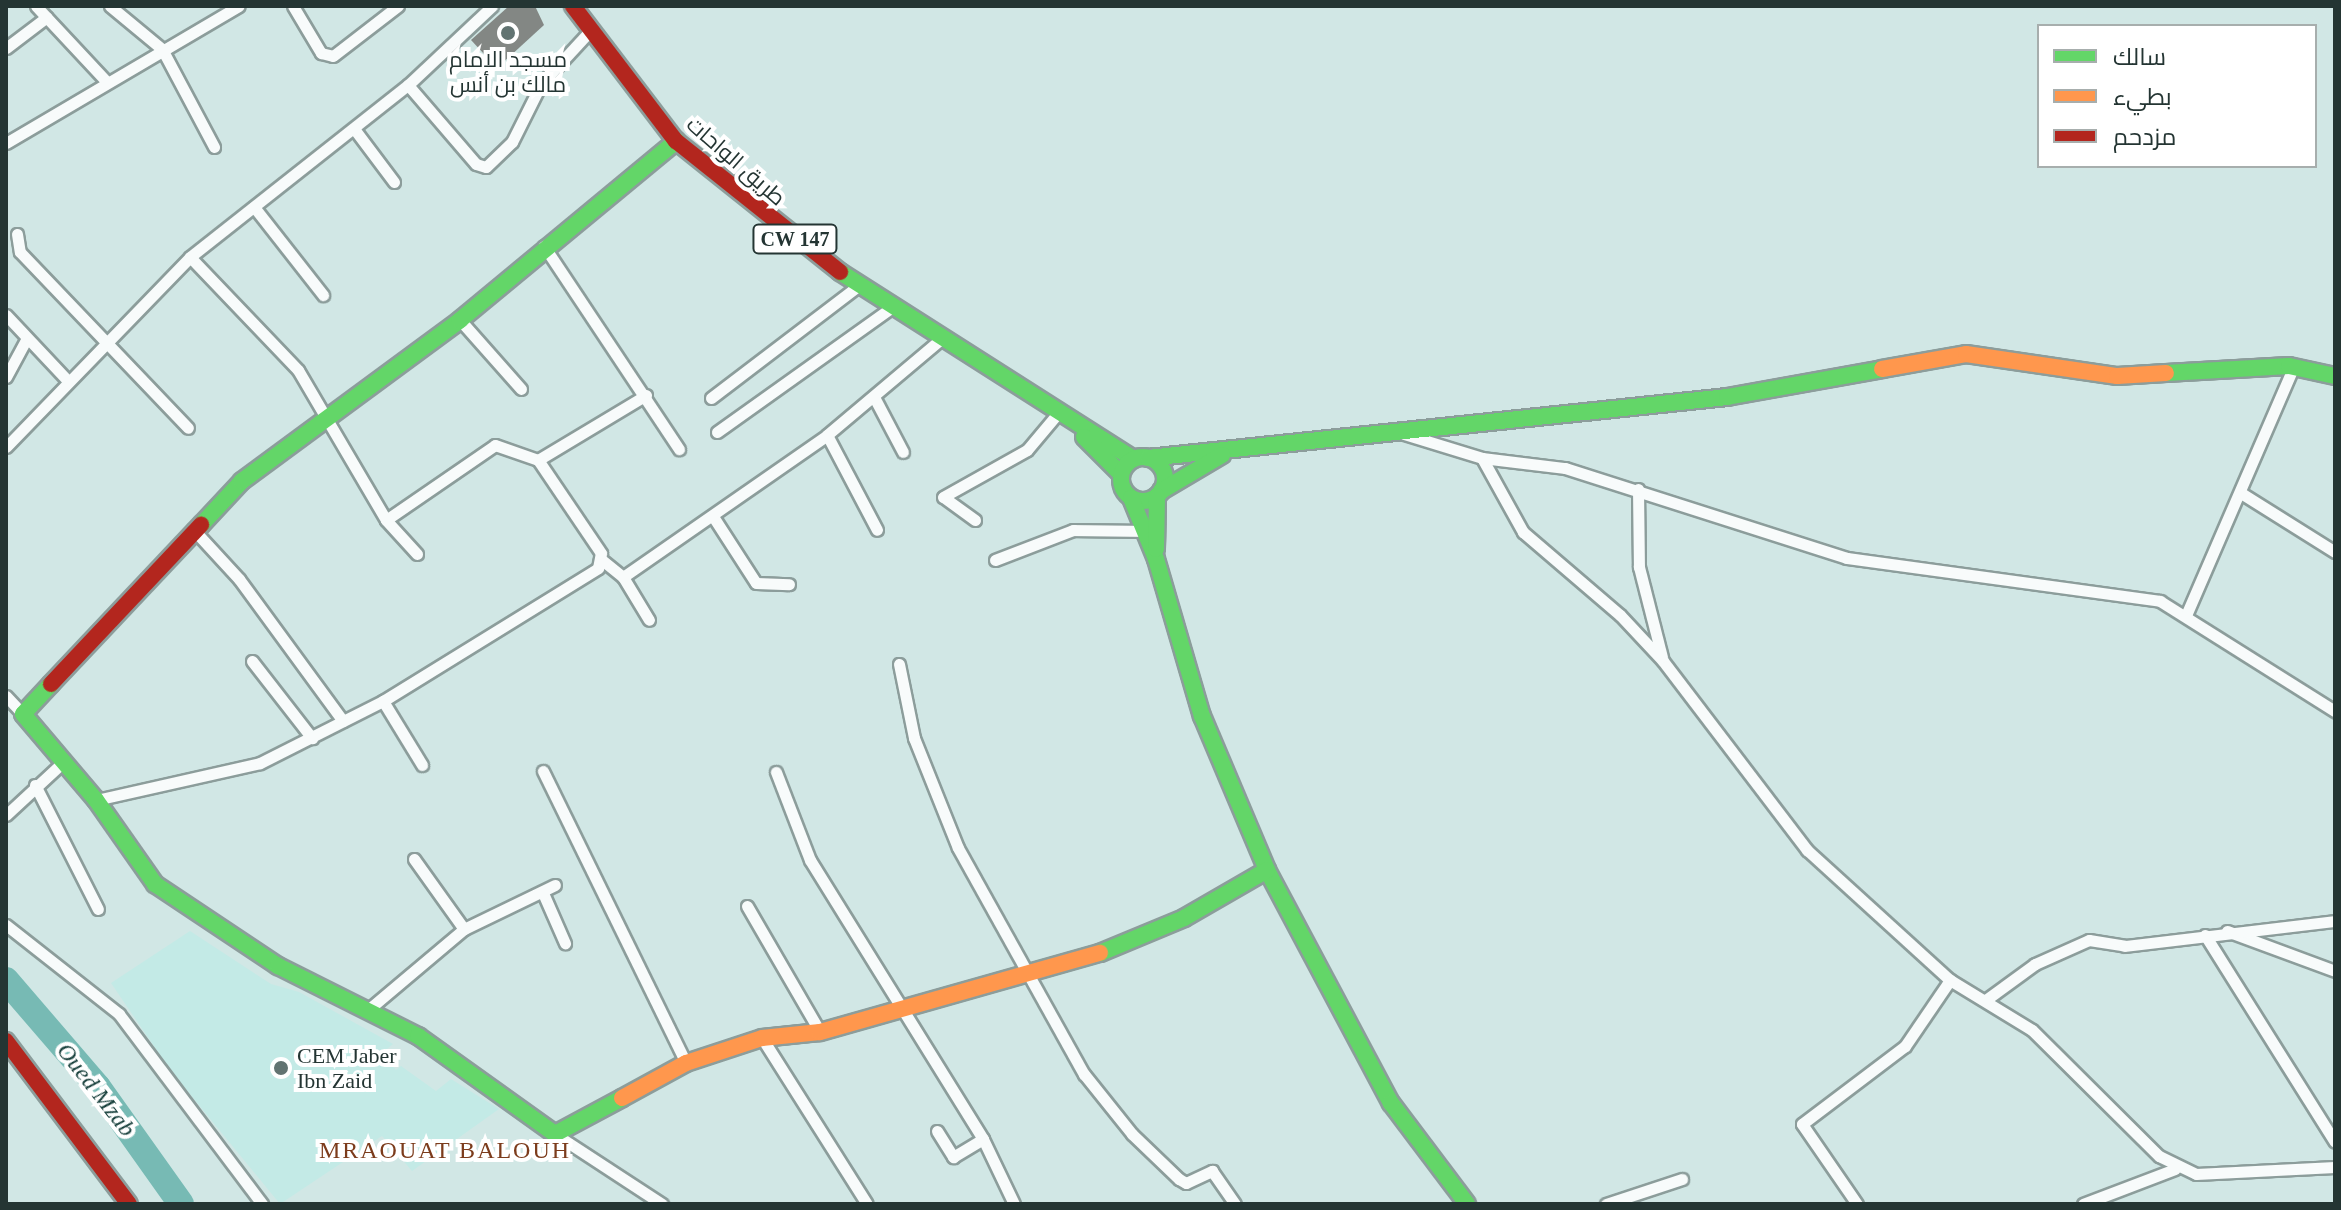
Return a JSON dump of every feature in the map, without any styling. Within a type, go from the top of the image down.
[{"type":"street","points":[[36,6],[106,81]]},
{"type":"street","points":[[110,6],[162,49],[214,147]]},
{"type":"street","points":[[7,141],[239,6]]},
{"type":"street","points":[[293,6],[321,53],[333,56],[398,6]]},
{"type":"street","points":[[6,447],[68,381],[106,348],[190,257],[355,130],[492,6]]},
{"type":"street","name":"طريق الواحات","points":[[573,6],[589,32],[676,141],[858,286],[1062,416]]},
{"type":"street","points":[[6,48],[47,17]]},
{"type":"street","points":[[408,85],[476,164],[486,167],[512,142],[541,84],[589,32]]},
{"type":"street","points":[[355,130],[394,182]]},
{"type":"street","points":[[23,714],[193,529],[327,414],[460,320],[544,246],[676,141]]},
{"type":"street","points":[[254,207],[323,295]]},
{"type":"street","points":[[17,234],[20,252],[106,348],[188,428]]},
{"type":"street","points":[[544,246],[646,395],[679,449]]},
{"type":"street","points":[[190,257],[298,370],[327,414],[386,520],[417,554]]},
{"type":"street","points":[[711,398],[858,286]]},
{"type":"street","points":[[717,432],[891,308]]},
{"type":"street","points":[[6,315],[68,381]]},
{"type":"street","points":[[460,320],[521,389]]},
{"type":"street","points":[[6,377],[27,338]]},
{"type":"street","points":[[623,577],[714,518],[827,435],[941,339]]},
{"type":"street","points":[[1467,1204],[1391,1103],[1267,870],[1202,716],[1178,625],[1157,562],[1121,474],[1141,458],[1404,434],[1727,397],[1966,354],[2117,376],[2294,366],[2335,376]]},
{"type":"street","points":[[2187,613],[2294,366]]},
{"type":"street","points":[[538,460],[646,395]]},
{"type":"street","points":[[874,397],[903,452]]},
{"type":"street","points":[[975,520],[943,497],[1027,450],[1062,416]]},
{"type":"street","name":"CW 147","points":[[1062,416],[1141,458]]},
{"type":"street","name":"CW 147","points":[[1062,416],[1121,474]]},
{"type":"street","points":[[1404,434],[1482,458],[1537,461],[1638,489],[1847,558],[1989,581],[2126,593],[2187,613],[2335,711]]},
{"type":"street","points":[[827,435],[877,530]]},
{"type":"street","points":[[386,520],[495,445],[538,460],[602,560],[623,577],[649,620]]},
{"type":"street","points":[[1131,498],[1159,494],[1226,452]]},
{"type":"street","points":[[1141,458],[1163,471],[1159,494],[1157,562]]},
{"type":"street","points":[[1482,458],[1523,532],[1620,615],[1663,661],[1807,850],[1950,980],[1987,999],[2032,1030],[2175,1169]]},
{"type":"street","points":[[1638,489],[1639,567],[1663,661]]},
{"type":"street","points":[[2241,493],[2334,550]]},
{"type":"street","points":[[714,518],[756,583],[789,584]]},
{"type":"street","points":[[193,529],[239,579],[343,721]]},
{"type":"street","points":[[995,560],[1073,530],[1145,531]]},
{"type":"street","points":[[96,800],[217,777],[312,738],[383,701],[602,560]]},
{"type":"street","points":[[252,661],[312,738]]},
{"type":"street","points":[[899,664],[914,738],[940,804],[1024,977],[1084,1074],[1132,1134],[1183,1182],[1216,1172],[1235,1204]]},
{"type":"street","points":[[6,696],[61,764],[96,800],[169,897],[278,966],[369,1009],[662,1204]]},
{"type":"street","points":[[383,701],[422,765]]},
{"type":"street","points":[[6,815],[61,764]]},
{"type":"street","points":[[543,771],[686,1063]]},
{"type":"street","points":[[776,772],[810,860],[983,1139],[1014,1204]]},
{"type":"street","points":[[35,785],[98,909]]},
{"type":"street","points":[[414,859],[464,929]]},
{"type":"street","points":[[555,1134],[686,1063],[762,1038],[820,1032],[1024,977],[1125,945],[1267,870]]},
{"type":"street","points":[[369,1009],[464,929],[555,885]]},
{"type":"street","points":[[543,893],[565,943]]},
{"type":"street","points":[[747,906],[820,1032]]},
{"type":"street","points":[[1987,999],[2035,964],[2089,940],[2125,946],[2227,931],[2335,921]]},
{"type":"street","points":[[6,925],[119,1014],[262,1204]]},
{"type":"street","points":[[2227,931],[2335,971]]},
{"type":"street","points":[[2205,935],[2335,1142]]},
{"type":"street","points":[[1857,1204],[1802,1124],[1905,1046],[1950,980]]},
{"type":"street","points":[[762,1038],[867,1204]]},
{"type":"street","points":[[6,1041],[129,1204]]},
{"type":"street","points":[[937,1131],[953,1157],[983,1139]]},
{"type":"street","points":[[2083,1204],[2175,1169],[2220,1176],[2335,1167]]},
{"type":"street","points":[[1606,1204],[1682,1179]]},
{"type":"shaded area","name":"CEM Jaber Ibn Zaid","points":[[190,931],[271,984],[299,992],[393,1044],[381,1054],[396,1070],[401,1066],[436,1091],[451,1079],[499,1109],[412,1171],[382,1136],[280,1204],[170,1070],[111,983]]},
{"type":"building","name":"مسجد الإمام مالك بن أنس","points":[[509,6],[535,6],[544,25],[497,68],[471,40]]},
{"type":"waterway","name":"Oued Mzab","points":[[6,980],[98,1087],[181,1204]]},
{"type":"traffic: fast","points":[[201,525],[242,481],[460,320],[676,141]]},
{"type":"traffic: fast","points":[[840,272],[1134,459]]},
{"type":"traffic: fast","points":[[2166,373],[2289,366],[2335,376]]},
{"type":"traffic: fast","points":[[1148,458],[1727,397],[1882,369]]},
{"type":"traffic: fast","points":[[1084,437],[1121,474]]},
{"type":"traffic: fast","points":[[1161,491],[1222,455]]},
{"type":"traffic: fast","points":[[1143,457],[1158,464],[1165,479],[1158,494],[1143,501],[1128,494],[1121,479],[1128,464],[1143,457]]},
{"type":"traffic: fast","points":[[1156,549],[1157,496]]},
{"type":"traffic: fast","points":[[1131,498],[1156,559],[1202,716],[1267,870],[1391,1103],[1467,1204]]},
{"type":"traffic: fast","points":[[51,684],[23,714],[96,800],[155,884],[278,966],[418,1036],[555,1134],[622,1098]]},
{"type":"traffic: fast","points":[[1100,953],[1184,918],[1267,870]]},
{"type":"traffic: slow","points":[[1882,369],[1966,354],[2117,376],[2166,373]]},
{"type":"traffic: slow","points":[[622,1098],[686,1063],[762,1038],[820,1032],[1100,953]]},
{"type":"traffic: jam","points":[[573,6],[676,141],[840,272]]},
{"type":"traffic: jam","points":[[51,684],[201,525]]},
{"type":"traffic: jam","points":[[6,1041],[129,1204]]},
{"type":"place","name":"مسجد الإمام مالك بن أنس","points":[[508,33]]},
{"type":"place","name":"CEM Jaber Ibn Zaid","points":[[281,1068]]},
{"type":"district","name":"MRAOUAT BALOUH","points":[[445,1151]]}]
